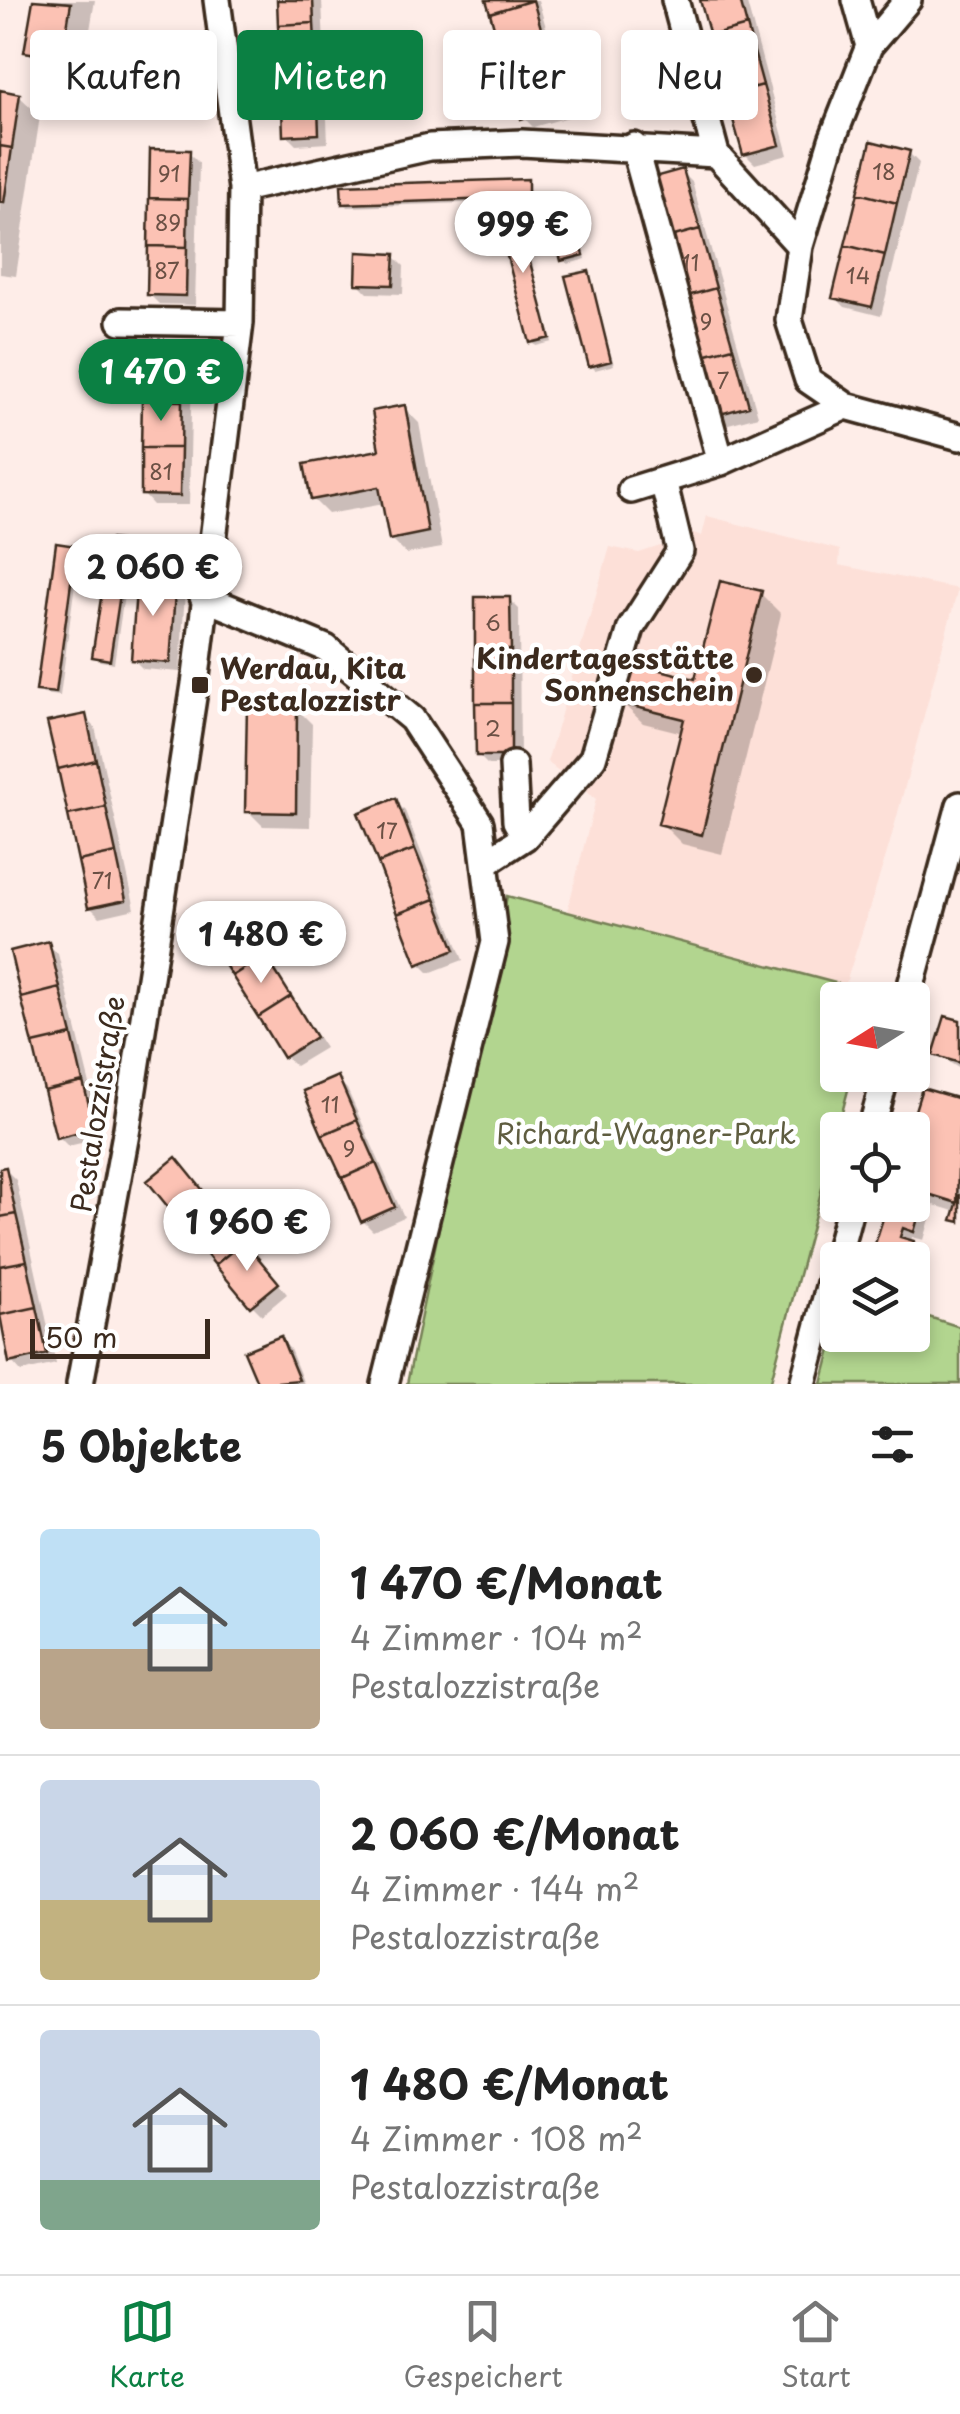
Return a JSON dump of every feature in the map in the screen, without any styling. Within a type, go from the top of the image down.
[{"type":"street","name":"Pestalozzistraße","points":[[80,1384],[127,1128],[195,684],[240,323],[242,189],[217,0]]},
{"type":"street","points":[[675,0],[716,154],[800,246]]},
{"type":"street","points":[[856,0],[869,46]]},
{"type":"street","points":[[908,0],[869,46],[832,140],[800,246],[788,320],[808,380],[846,406],[960,437]]},
{"type":"street","points":[[242,189],[430,147],[522,143],[634,146],[716,154]]},
{"type":"street","points":[[634,146],[721,462]]},
{"type":"street","points":[[121,321],[240,323]]},
{"type":"street","points":[[631,490],[721,462],[846,406]]},
{"type":"street","points":[[485,864],[524,837],[593,758],[631,628],[656,582],[680,551],[663,480]]},
{"type":"street","points":[[203,597],[326,648],[412,719],[480,823],[495,942],[385,1384]]},
{"type":"street","points":[[513,765],[516,821],[524,837]]},
{"type":"street","points":[[912,982],[960,804]]},
{"type":"street","points":[[803,1384],[846,1222]]},
{"type":"shaded area","name":"Kindertagesstätte Sonnenschein","points":[[707,516],[840,550],[839,565],[958,589],[889,846],[846,982],[830,982],[567,912],[596,799],[547,762],[610,547],[639,553],[676,541],[682,529],[702,536]]},
{"type":"green space","name":"Richard-Wagner-Park","points":[[507,896],[831,982],[820,982],[820,1092],[847,1092],[842,1112],[820,1112],[820,1196],[770,1384],[407,1384]]},
{"type":"green space","points":[[930,1317],[960,1327],[960,1384],[822,1384],[830,1352],[930,1352]]},
{"type":"building","points":[[33,0],[71,3],[67,30],[30,30],[30,53],[24,52]]},
{"type":"building","points":[[277,0],[313,0],[314,23],[278,25]]},
{"type":"building","points":[[486,0],[533,0],[490,13]]},
{"type":"building","points":[[533,0],[541,30],[495,30],[490,13]]},
{"type":"building","points":[[700,0],[740,0],[747,26],[708,30]]},
{"type":"building","points":[[314,23],[314,30],[278,30],[278,25]]},
{"type":"building","points":[[763,85],[780,145],[743,155],[733,120],[758,120],[758,86]]},
{"type":"building","points":[[0,90],[20,94],[12,148],[0,146]]},
{"type":"building","points":[[282,120],[318,120],[319,134],[283,136]]},
{"type":"building","points":[[871,141],[910,151],[897,203],[858,193]]},
{"type":"building","points":[[0,146],[12,148],[4,203],[0,202]]},
{"type":"building","points":[[150,149],[190,150],[188,199],[149,198]]},
{"type":"building","points":[[683,169],[700,229],[663,239],[647,179]]},
{"type":"building","points":[[528,179],[528,198],[342,204],[341,185]]},
{"type":"building","points":[[858,193],[897,203],[885,255],[845,245]]},
{"type":"building","points":[[568,196],[584,255],[561,261],[546,202]]},
{"type":"building","points":[[149,198],[188,199],[187,247],[148,246]]},
{"type":"building","points":[[516,209],[550,338],[530,343],[496,215]]},
{"type":"building","points":[[700,229],[716,288],[680,298],[663,239]]},
{"type":"building","points":[[845,245],[885,255],[872,307],[832,298]]},
{"type":"building","points":[[148,246],[187,247],[186,296],[147,295]]},
{"type":"building","points":[[357,252],[395,254],[393,285],[356,284]]},
{"type":"building","points":[[589,271],[611,361],[589,367],[565,276]]},
{"type":"building","points":[[716,288],[733,347],[696,357],[680,298]]},
{"type":"building","points":[[733,347],[749,406],[713,416],[696,357]]},
{"type":"building","points":[[143,352],[183,353],[182,401],[142,400]]},
{"type":"building","points":[[142,400],[182,401],[181,448],[141,448]]},
{"type":"building","points":[[405,405],[428,532],[389,540],[379,487],[311,500],[304,464],[379,450],[372,411]]},
{"type":"building","points":[[141,448],[181,448],[180,496],[141,495]]},
{"type":"building","points":[[110,539],[128,541],[110,660],[92,657]]},
{"type":"building","points":[[56,543],[76,546],[56,693],[36,691]]},
{"type":"building","points":[[137,575],[176,578],[170,663],[131,660]]},
{"type":"building","points":[[720,581],[762,591],[702,835],[658,824],[684,719],[620,703],[630,662],[695,679]]},
{"type":"building","points":[[475,597],[510,597],[511,650],[475,650]]},
{"type":"building","points":[[475,650],[511,650],[511,703],[475,703]]},
{"type":"building","points":[[475,703],[511,703],[511,756],[476,756]]},
{"type":"building","points":[[247,705],[297,706],[296,813],[245,812]]},
{"type":"building","points":[[86,714],[96,760],[58,769],[47,722]]},
{"type":"building","points":[[96,760],[106,807],[68,815],[58,769]]},
{"type":"building","points":[[396,798],[415,849],[378,863],[358,813]]},
{"type":"building","points":[[106,807],[116,853],[78,861],[68,815]]},
{"type":"building","points":[[415,849],[435,899],[397,914],[378,863]]},
{"type":"building","points":[[116,853],[126,900],[88,908],[78,861]]},
{"type":"building","points":[[435,899],[455,950],[417,965],[397,914]]},
{"type":"building","points":[[240,914],[265,955],[232,976],[206,935]]},
{"type":"building","points":[[49,941],[60,988],[21,998],[10,951]]},
{"type":"building","points":[[265,955],[291,996],[258,1017],[232,976]]},
{"type":"building","points":[[60,988],[72,1035],[33,1044],[21,998]]},
{"type":"building","points":[[291,996],[316,1037],[283,1058],[258,1017]]},
{"type":"building","points":[[945,1016],[960,1020],[960,1063],[933,1055]]},
{"type":"building","points":[[72,1035],[83,1082],[44,1091],[33,1044]]},
{"type":"building","points":[[338,1076],[357,1120],[322,1135],[303,1091]]},
{"type":"building","points":[[83,1082],[95,1128],[56,1138],[44,1091]]},
{"type":"building","points":[[930,1090],[960,1099],[957,1203],[930,1195],[930,1112],[915,1112],[921,1092]]},
{"type":"building","points":[[357,1120],[376,1163],[342,1178],[322,1135]]},
{"type":"building","points":[[176,1157],[210,1199],[181,1223],[147,1181]]},
{"type":"building","points":[[376,1163],[395,1207],[361,1222],[342,1178]]},
{"type":"building","points":[[6,1167],[16,1214],[0,1217],[0,1168]]},
{"type":"building","points":[[960,1194],[960,1222],[952,1220]]},
{"type":"building","points":[[210,1199],[244,1241],[215,1265],[181,1223]]},
{"type":"building","points":[[16,1214],[27,1261],[0,1266],[0,1217]]},
{"type":"building","points":[[882,1222],[917,1222],[914,1232],[903,1228],[900,1237],[914,1242],[876,1242]]},
{"type":"building","points":[[244,1241],[279,1283],[250,1307],[215,1265]]},
{"type":"building","points":[[27,1261],[37,1307],[0,1315],[0,1266]]},
{"type":"building","points":[[37,1307],[47,1354],[9,1363],[0,1315]]},
{"type":"building","points":[[281,1336],[299,1380],[258,1384],[244,1351]]},
{"type":"place","name":"Kindertagesstätte Sonnenschein","points":[[754,675]]},
{"type":"place","name":"Werdau, Kita Pestalozzistr","points":[[200,685]]}]
